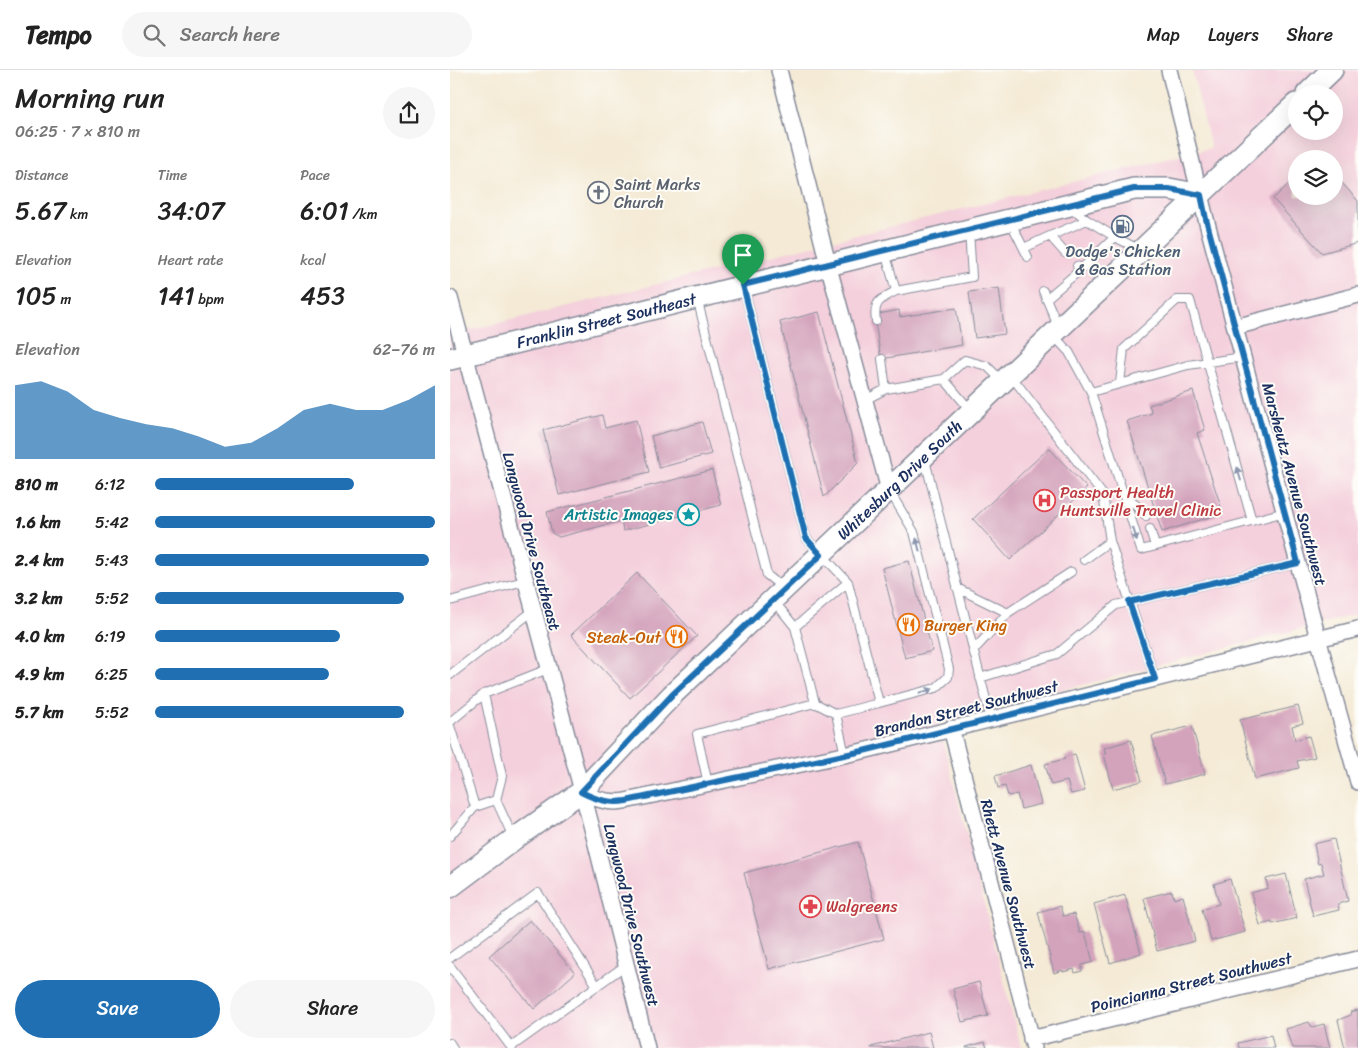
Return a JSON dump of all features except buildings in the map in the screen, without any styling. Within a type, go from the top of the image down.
[{"type":"main road","points":[[1316,85],[1332,70]]},
{"type":"main road","name":"Whitesburg Drive South","points":[[450,887],[581,792],[672,695],[1288,112]]},
{"type":"main road","name":"Franklin Street Southeast","points":[[457,357],[1134,189],[1169,189],[1201,195]]},
{"type":"street","points":[[779,70],[828,264],[889,490]]},
{"type":"street","name":"Marsheutz Avenue Southwest","points":[[1169,70],[1206,219],[1358,782]]},
{"type":"street","points":[[1235,327],[1358,295]]},
{"type":"street","name":"Longwood Drive Southeast","points":[[451,305],[457,357],[533,611],[581,792]]},
{"type":"street","name":"Brandon Street Southwest","points":[[581,792],[598,800],[620,802],[708,784],[845,755],[1358,629]]},
{"type":"street","name":"Rhett Avenue Southwest","points":[[950,728],[1033,1043]]},
{"type":"street","name":"Longwood Drive Southwest","points":[[581,792],[626,966],[643,1047]]},
{"type":"street","name":"Poincianna Street Southwest","points":[[1033,1043],[1358,959]]},
{"type":"lane","points":[[1068,205],[1087,220],[1140,250]]},
{"type":"lane","points":[[1009,220],[1028,257]]},
{"type":"lane","points":[[1024,248],[1087,220]]},
{"type":"lane","points":[[876,321],[874,312],[880,299],[896,291],[972,277],[969,229]]},
{"type":"lane","points":[[1050,236],[1065,252]]},
{"type":"lane","points":[[1046,299],[1078,268],[1115,237]]},
{"type":"lane","points":[[885,250],[896,291]]},
{"type":"lane","points":[[743,285],[806,538],[848,582],[879,703]]},
{"type":"lane","points":[[1042,291],[1056,331],[1091,392],[1140,550],[1285,512]]},
{"type":"lane","points":[[697,296],[767,575],[795,627],[815,703]]},
{"type":"lane","points":[[1120,383],[1124,349],[1177,300],[1190,300],[1252,521]]},
{"type":"lane","points":[[1091,392],[1188,365],[1243,357]]},
{"type":"lane","points":[[882,359],[886,389]]},
{"type":"lane","points":[[866,400],[886,389],[944,380],[965,360],[987,366],[1006,378],[1103,495],[1110,541],[1155,679]]},
{"type":"lane","points":[[944,380],[971,412]]},
{"type":"lane","points":[[924,456],[991,719]]},
{"type":"lane","points":[[1120,487],[1146,516]]},
{"type":"lane","points":[[708,784],[697,734],[815,703],[836,714],[936,688],[948,677],[949,669],[914,532],[889,490]]},
{"type":"lane","points":[[1150,530],[1155,546]]},
{"type":"lane","points":[[1084,560],[1110,541]]},
{"type":"lane","points":[[980,678],[1057,654],[1116,605],[1298,563]]},
{"type":"lane","points":[[974,651],[1006,614],[1071,572]]},
{"type":"lane","points":[[450,601],[524,581]]},
{"type":"lane","points":[[795,627],[848,582]]},
{"type":"lane","points":[[957,588],[1008,613],[1006,614]]},
{"type":"lane","points":[[450,675],[533,611]]},
{"type":"lane","points":[[450,722],[484,694],[548,670]]},
{"type":"lane","points":[[484,694],[502,776],[496,800],[514,839]]},
{"type":"lane","points":[[836,714],[845,755]]},
{"type":"lane","points":[[450,726],[476,807]]},
{"type":"lane","points":[[450,836],[476,807],[496,800]]},
{"type":"lane","points":[[450,958],[538,893],[597,986]]},
{"type":"lane","points":[[450,966],[511,1047],[626,966]]},
{"type":"lane","points":[[450,1043],[454,1048]]},
{"type":"shaded area","points":[[1192,70],[1358,70],[1358,614],[938,722],[1021,1048],[450,1048],[450,335],[1211,148]]},
{"type":"place","name":"Saint Marks Church","points":[[598,193]]},
{"type":"place","name":"Dodge's Chicken & Gas Station","points":[[1123,227]]},
{"type":"place","name":"Passport Health Huntsville Travel Clinic","points":[[1044,501]]},
{"type":"place","name":"Artistic Images","points":[[689,514]]},
{"type":"place","name":"Burger King","points":[[908,625]]},
{"type":"place","name":"Steak-Out","points":[[677,637]]},
{"type":"place","name":"Walgreens","points":[[810,906]]},
{"type":"route","points":[[1134,189],[1169,189],[1201,195],[1298,563],[1129,602],[1155,679],[950,728],[863,751],[626,801],[598,800],[581,792],[672,695],[821,555],[806,538],[743,285],[1134,189]]}]
